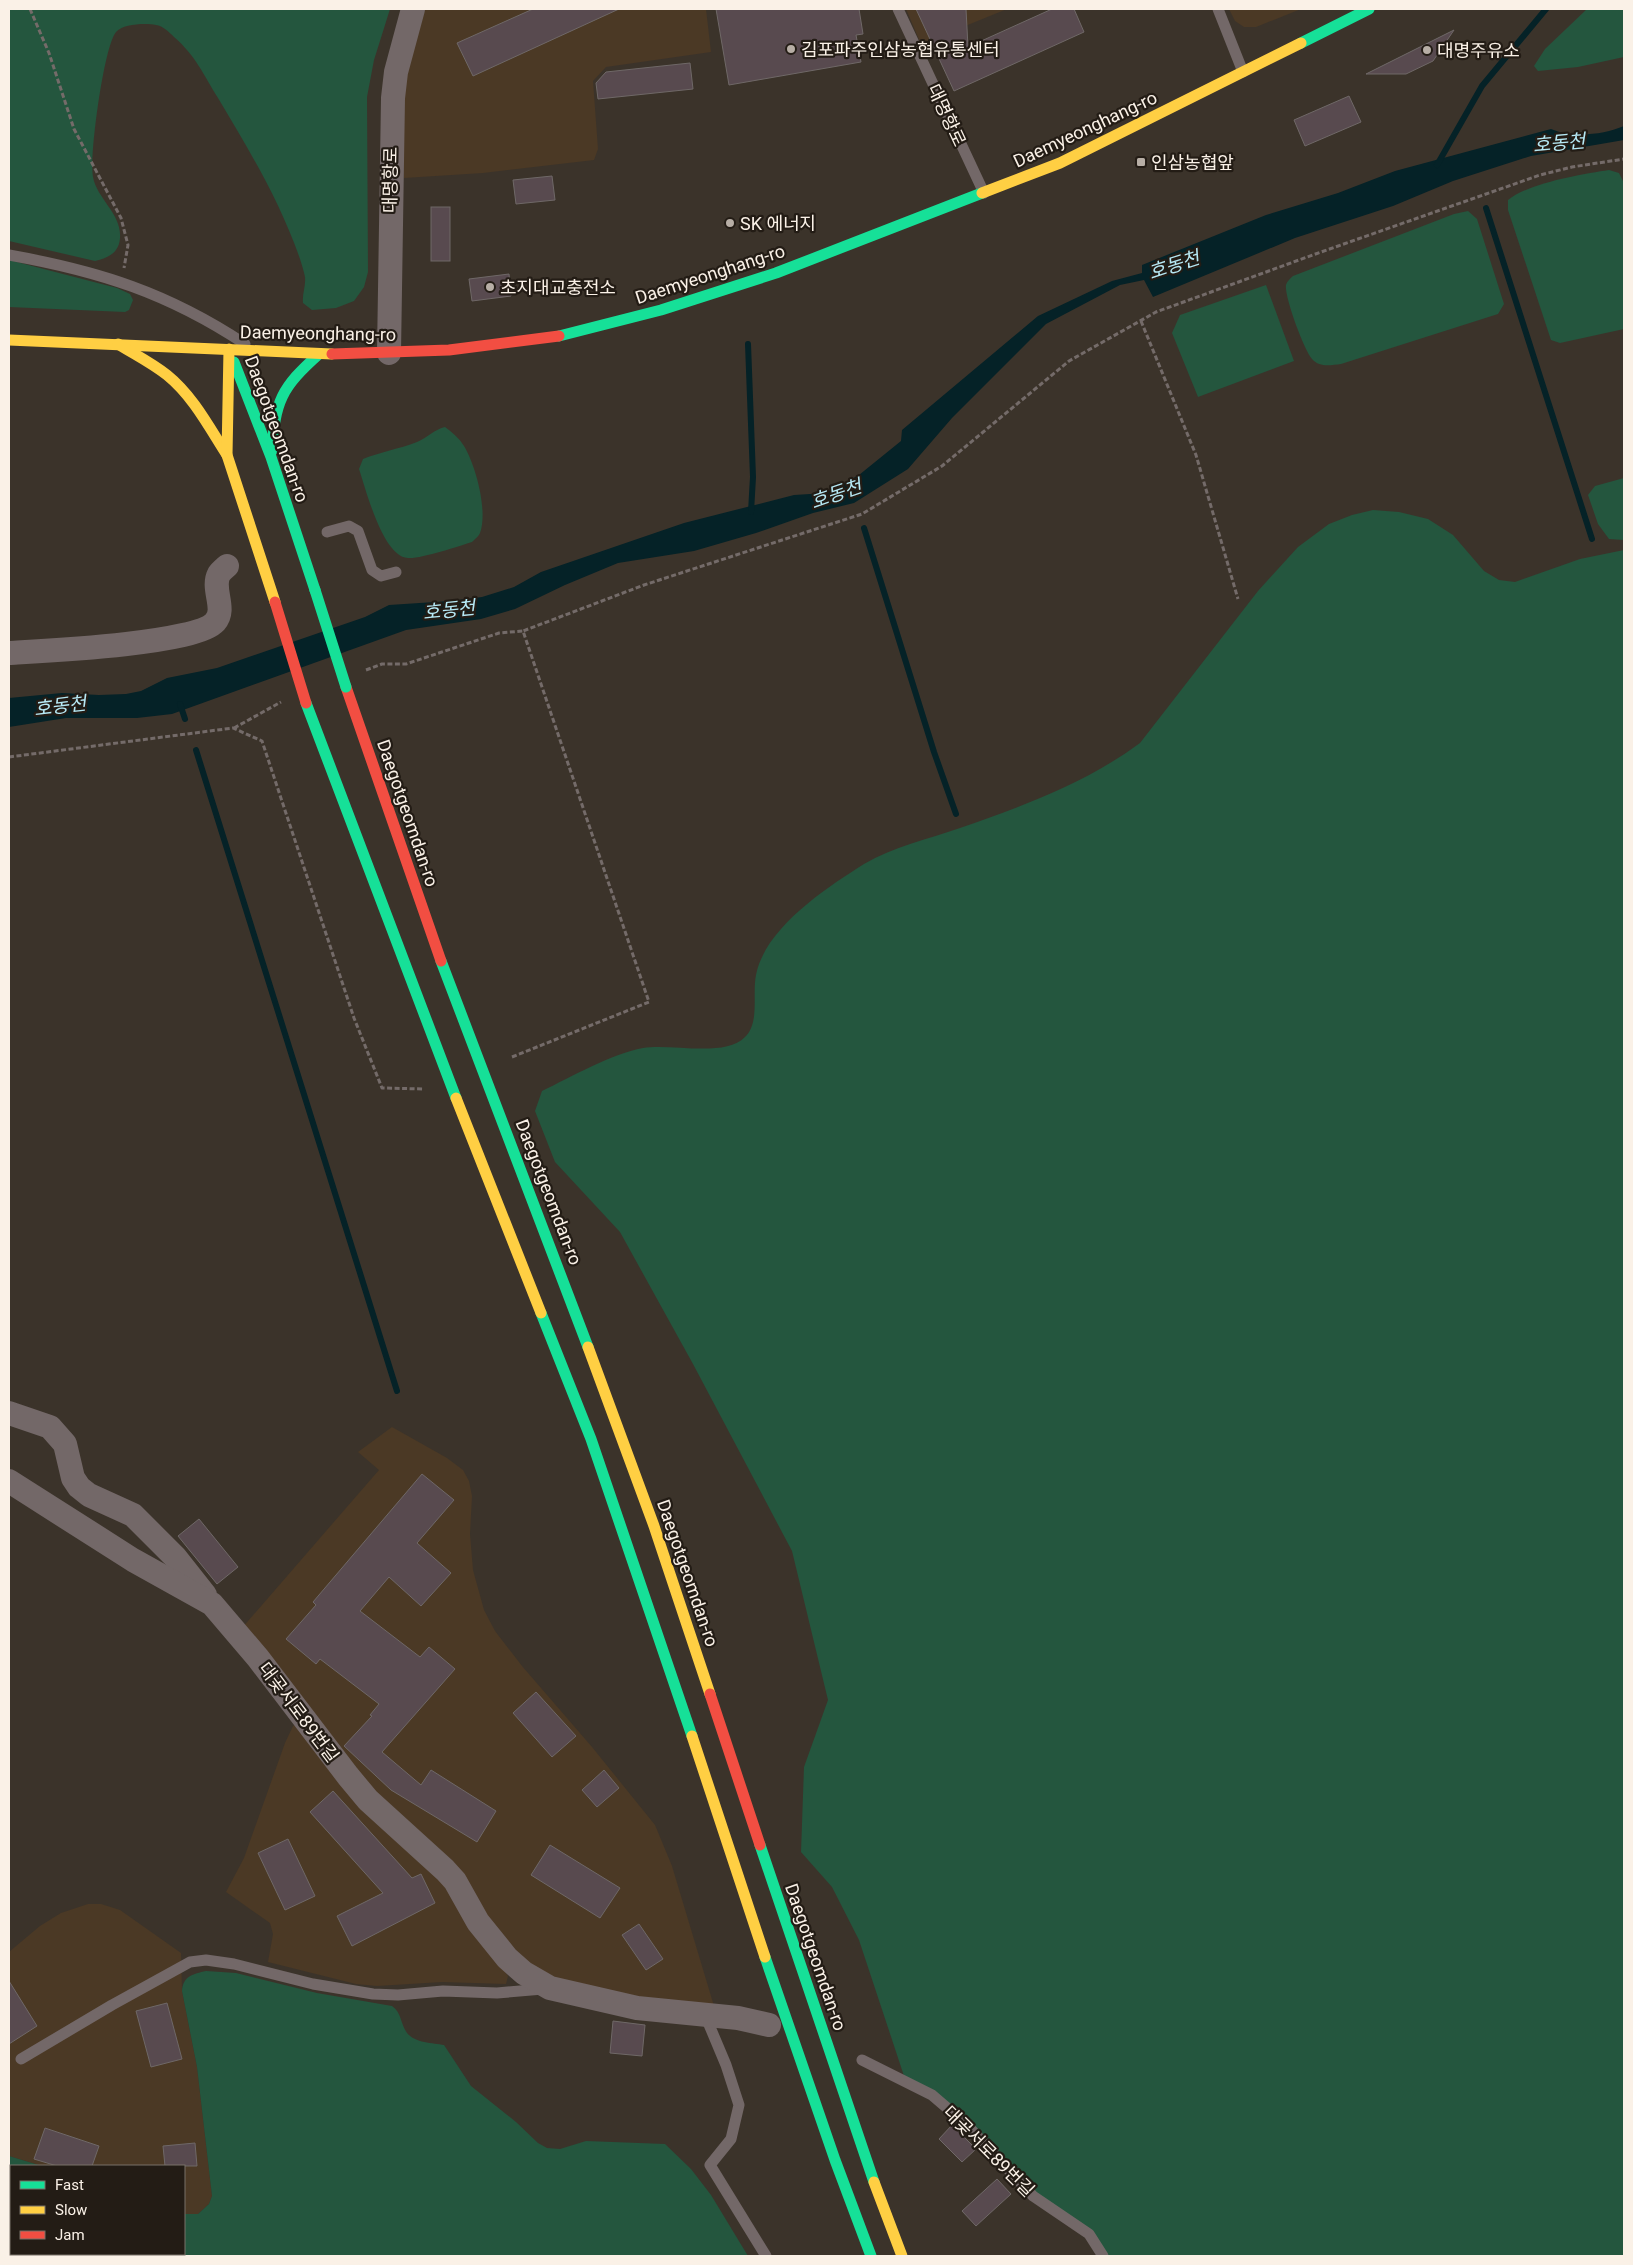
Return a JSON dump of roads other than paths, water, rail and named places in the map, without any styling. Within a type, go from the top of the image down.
[{"type":"main road","name":"Daemyeonghang-ro","points":[[9,340],[116,343],[319,354],[449,350],[553,337],[661,310],[776,273],[879,235],[1060,163],[1369,9]]},
{"type":"main road","points":[[116,343],[167,375],[184,391],[195,404],[227,455]]},
{"type":"main road","name":"Daegotgeomdan-ro","points":[[229,349],[227,455],[306,703],[434,1042],[591,1439],[672,1673],[747,1906],[835,2160],[871,2256]]},
{"type":"main road","name":"Daegotgeomdan-ro","points":[[229,349],[271,457],[346,687],[439,956],[544,1228],[654,1526],[860,2143],[902,2256]]},
{"type":"main road","points":[[271,457],[275,414],[284,392],[297,374],[319,354]]},
{"type":"street","name":"대명항로","points":[[388,353],[392,98],[396,72],[413,9]]},
{"type":"street","points":[[9,653],[62,650],[157,640],[200,631],[215,622],[220,609],[217,587],[219,574],[227,566]]},
{"type":"street","points":[[9,1413],[50,1427],[65,1444],[73,1478],[79,1487],[88,1495],[133,1515],[175,1557],[212,1604]]},
{"type":"street","name":"대곶서로89번길","points":[[9,1481],[133,1560],[212,1604],[258,1658],[363,1794],[455,1881],[478,1922],[507,1958],[524,1973],[550,1988],[637,2008],[738,2018],[769,2025]]},
{"type":"lane","name":"대명항로","points":[[898,9],[984,192]]},
{"type":"lane","points":[[1218,9],[1243,72]]},
{"type":"lane","points":[[9,255],[120,281],[151,292],[196,314],[255,350]]},
{"type":"lane","points":[[327,532],[349,526],[358,531],[372,570],[381,576],[396,572]]},
{"type":"lane","name":"대곶서로89번길","points":[[21,2059],[190,1962],[206,1960],[234,1964],[313,1984],[373,1994],[498,1993],[550,1988]]},
{"type":"lane","points":[[705,2015],[726,2065],[739,2105],[731,2139],[710,2165],[766,2256]]},
{"type":"lane","name":"대곶서로89번길","points":[[862,2060],[932,2095],[967,2125],[1033,2196],[1089,2234],[1103,2256]]},
{"type":"water","name":"호동천","points":[[1624,126],[1624,140],[1531,156],[1453,181],[1393,206],[1295,238],[1153,297],[1144,280],[1120,285],[1046,324],[952,418],[908,469],[854,503],[813,513],[756,533],[694,551],[618,563],[565,585],[515,609],[481,619],[406,630],[172,714],[137,718],[66,718],[9,727],[9,698],[62,693],[126,694],[141,691],[167,678],[217,668],[365,617],[389,605],[482,597],[514,587],[541,572],[684,523],[794,495],[826,493],[859,475],[901,441],[902,430],[1038,316],[1112,281],[1142,273],[1142,265],[1266,215],[1338,193],[1395,171],[1551,129],[1568,134],[1588,134],[1607,132]]},
{"type":"waterway","points":[[1437,165],[1482,86],[1546,9]]},
{"type":"waterway","points":[[1486,208],[1592,539]]},
{"type":"waterway","points":[[748,344],[753,477],[751,512]]},
{"type":"waterway","points":[[864,528],[934,752],[956,814]]},
{"type":"waterway","points":[[180,704],[185,719]]},
{"type":"waterway","points":[[196,750],[397,1391]]},
{"type":"place","name":"김포파주인삼농협유통센터","points":[[791,49]]},
{"type":"place","name":"대명주유소","points":[[1427,50]]},
{"type":"place","name":"인삼농협앞","points":[[1141,162]]},
{"type":"place","name":"SK 에너지","points":[[730,223]]},
{"type":"place","name":"초지대교충전소","points":[[490,287]]}]
